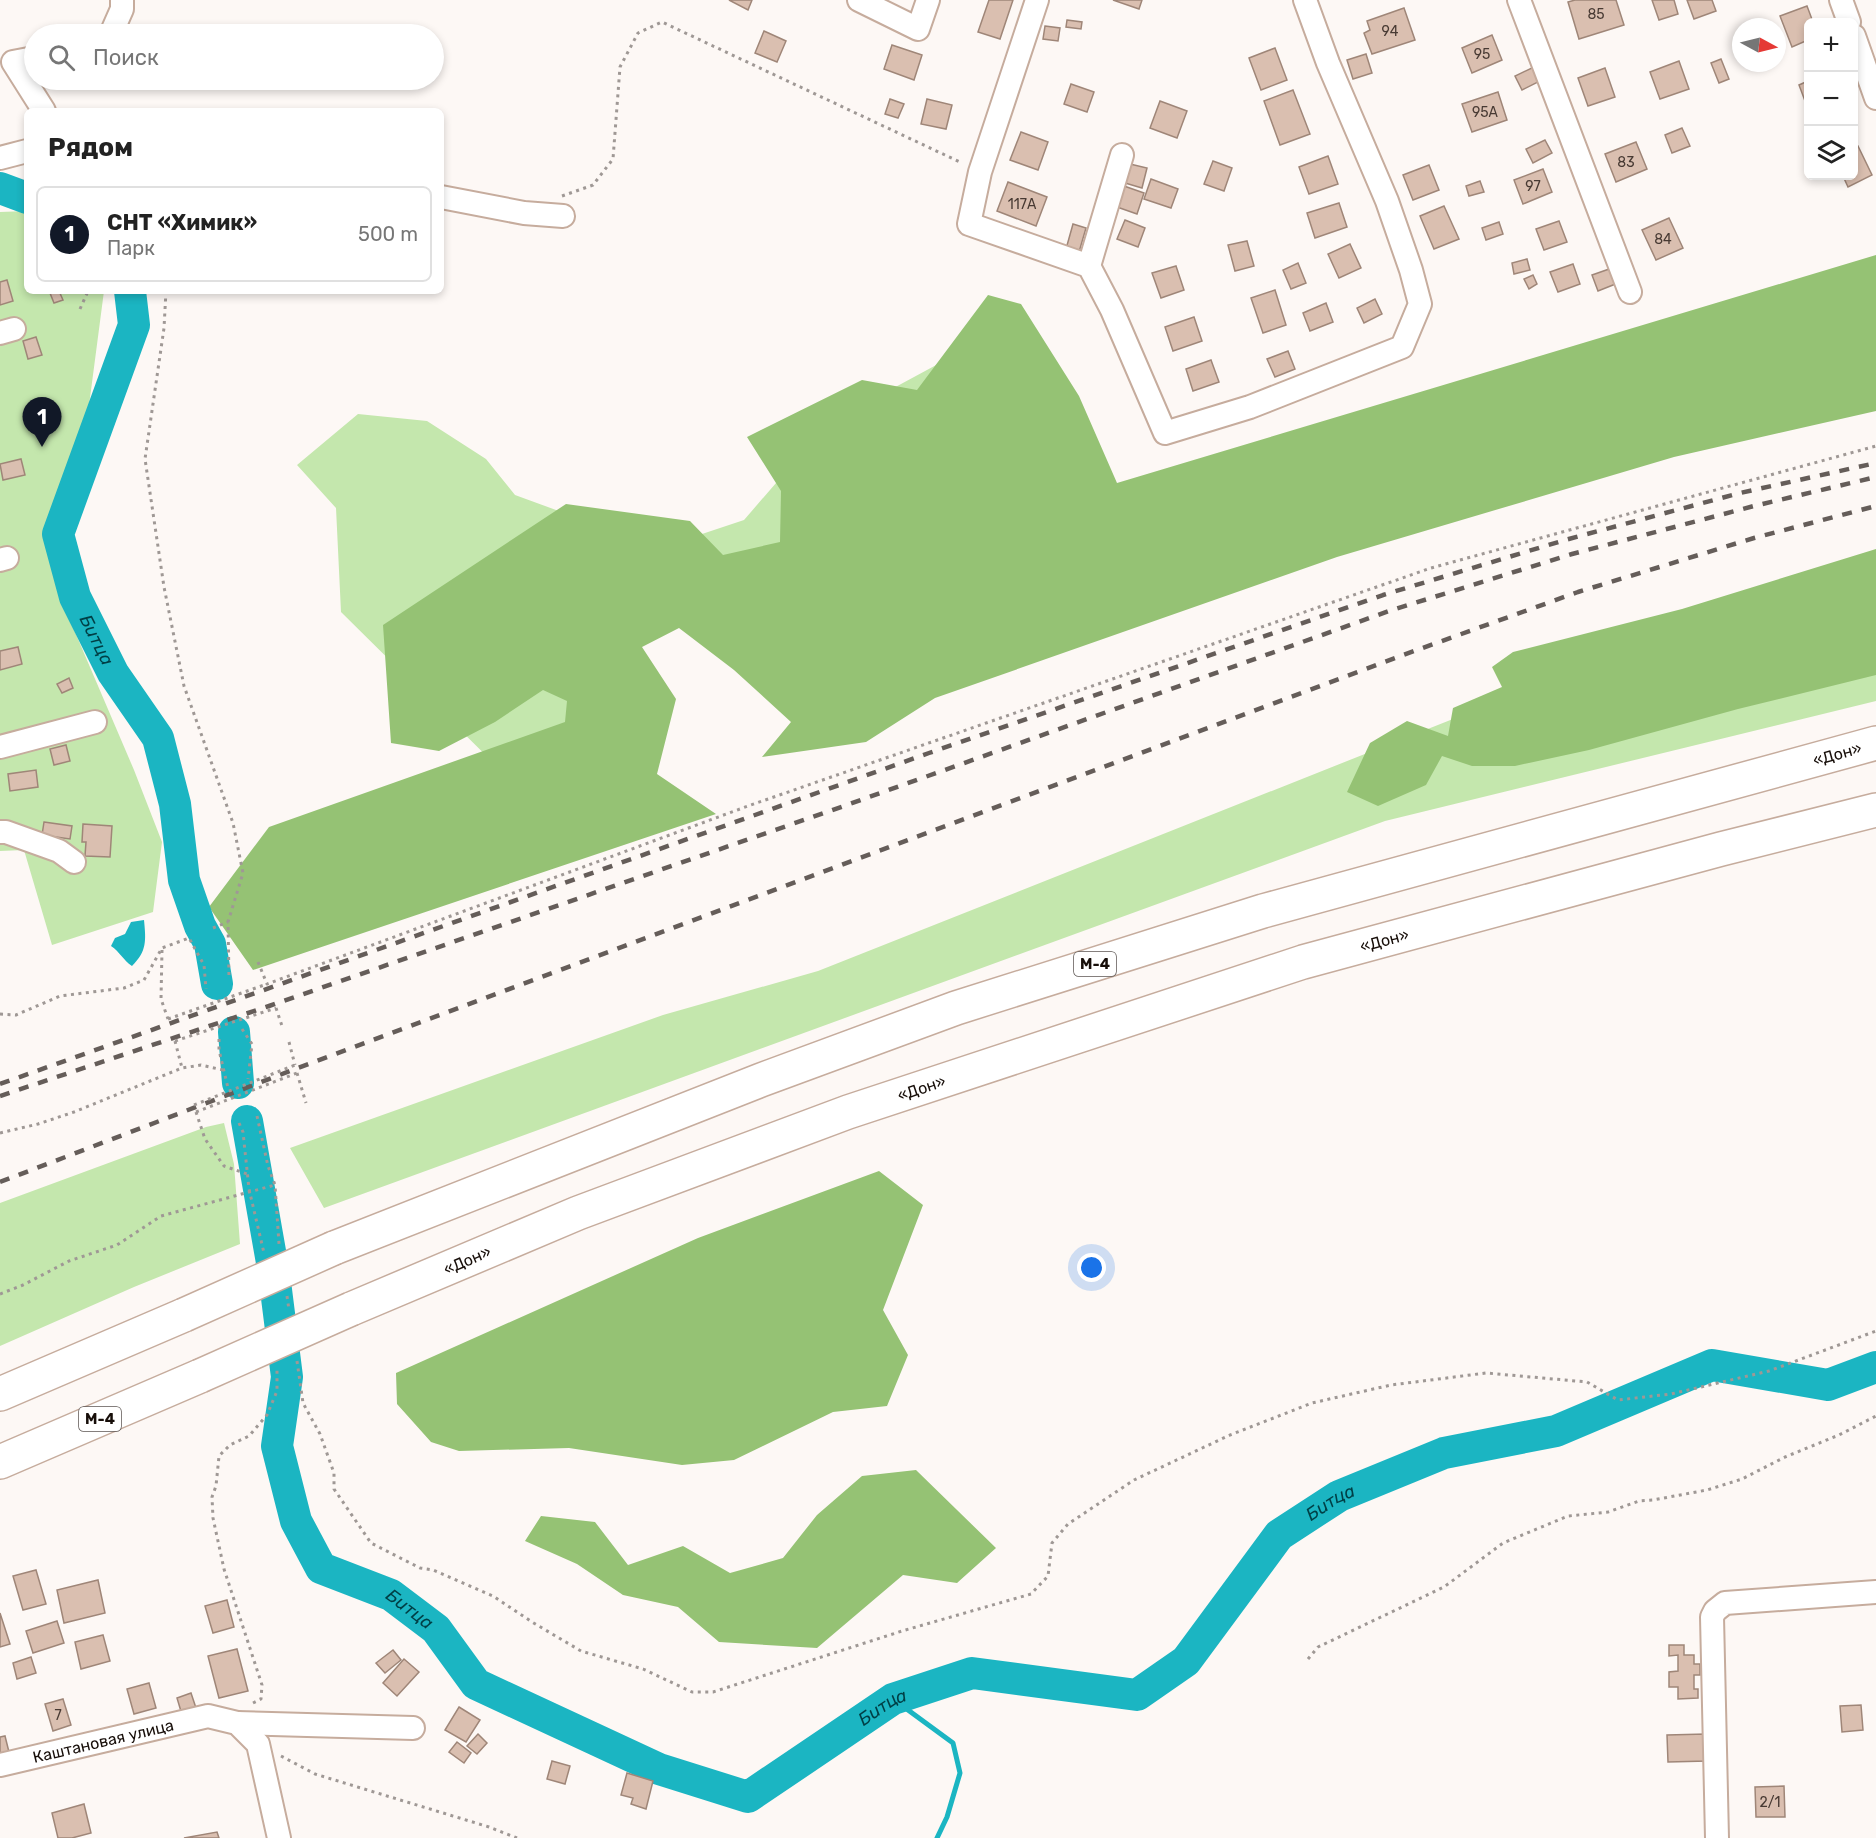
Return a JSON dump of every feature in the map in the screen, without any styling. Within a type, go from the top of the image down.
[{"type":"highway","name":"«Дон»","points":[[0,1394],[334,1248],[750,1084],[956,1008],[1275,908],[1876,743]]},
{"type":"highway","name":"«Дон»","points":[[0,1462],[578,1213],[848,1112],[1303,962],[1710,852],[1876,810]]},
{"type":"street","points":[[115,24],[122,9],[122,0]]},
{"type":"street","points":[[859,0],[918,29],[928,0]]},
{"type":"street","points":[[1037,0],[980,172],[969,224],[1089,266],[1112,310],[1165,433],[1250,407],[1402,347],[1420,304],[1411,270],[1387,201],[1328,63],[1305,0]]},
{"type":"street","points":[[1519,0],[1630,292]]},
{"type":"street","points":[[1841,0],[1848,18]]},
{"type":"street","points":[[1858,47],[1876,98]]},
{"type":"street","points":[[24,60],[13,62],[24,79]]},
{"type":"street","points":[[31,90],[42,108]]},
{"type":"street","points":[[0,158],[24,152]]},
{"type":"street","points":[[1089,266],[1122,155]]},
{"type":"street","points":[[444,198],[524,213],[563,216]]},
{"type":"street","points":[[0,747],[95,722]]},
{"type":"street","points":[[0,832],[6,832],[59,851],[74,862]]},
{"type":"street","points":[[1717,1838],[1712,1617],[1715,1611],[1725,1603],[1876,1592]]},
{"type":"street","name":"Каштановая улица","points":[[0,1765],[208,1716],[237,1723]]},
{"type":"street","points":[[237,1723],[413,1728]]},
{"type":"street","points":[[237,1723],[258,1744],[279,1838]]},
{"type":"path","points":[[524,213],[544,207],[564,194],[593,185],[613,159],[620,67],[638,33],[662,22],[980,172]]},
{"type":"path","points":[[80,309],[87,294]]},
{"type":"path","points":[[166,294],[164,328],[145,459],[164,587],[184,686],[233,823],[243,873],[228,922],[229,978]]},
{"type":"path","points":[[162,948],[161,999],[168,1019],[748,806],[1431,568],[1876,446]]},
{"type":"path","points":[[213,928],[228,922]]},
{"type":"path","points":[[0,1014],[16,1015],[60,996],[124,988],[144,980],[162,948],[189,938],[204,964],[206,989]]},
{"type":"path","points":[[258,962],[267,984]]},
{"type":"path","points":[[182,1068],[174,1041],[276,1008],[283,1029]]},
{"type":"path","points":[[243,1029],[252,1044],[248,1079]]},
{"type":"path","points":[[219,1039],[219,1050],[228,1088]]},
{"type":"path","points":[[194,1105],[295,1065],[289,1041]]},
{"type":"path","points":[[0,1133],[74,1112],[182,1068],[201,1065],[223,1070]]},
{"type":"path","points":[[248,1174],[224,1166],[205,1139],[196,1112],[297,1073],[306,1103]]},
{"type":"path","points":[[239,1123],[243,1132],[250,1194],[265,1259]]},
{"type":"path","points":[[0,1294],[23,1285],[69,1261],[117,1245],[161,1216],[250,1194],[275,1185]]},
{"type":"path","points":[[303,1403],[320,1434],[334,1473],[334,1489],[371,1544],[420,1568],[433,1570],[493,1596],[581,1650],[643,1669],[692,1692],[713,1692],[902,1631],[1031,1594],[1048,1576],[1052,1543],[1068,1524],[1134,1480],[1230,1435],[1312,1403],[1391,1385],[1486,1373],[1587,1382],[1618,1400],[1671,1394],[1769,1371],[1876,1331]]},
{"type":"path","points":[[237,1723],[249,1704],[261,1699],[262,1685],[224,1569],[213,1518],[212,1497],[216,1486],[219,1456],[230,1445],[249,1436],[267,1415],[277,1391],[278,1369]]},
{"type":"path","points":[[1308,1659],[1318,1647],[1444,1587],[1503,1543],[1568,1516],[1608,1512],[1639,1501],[1707,1490],[1742,1479],[1876,1416]]},
{"type":"path","points":[[258,1744],[315,1774],[489,1827],[517,1838]]},
{"type":"green space","points":[[24,211],[24,294],[104,294],[63,604],[134,770],[162,842],[153,912],[52,945],[24,850],[0,851],[0,212]]},
{"type":"green space","points":[[1876,255],[1876,411],[1674,457],[1337,557],[935,698],[866,742],[762,757],[791,722],[734,670],[679,628],[642,647],[676,699],[657,774],[716,814],[253,970],[209,907],[269,827],[565,722],[567,701],[543,690],[495,722],[439,751],[391,743],[383,625],[566,504],[690,521],[723,555],[780,542],[781,491],[747,437],[862,380],[917,390],[988,295],[1021,304],[1079,396],[1117,483]]},
{"type":"green space","points":[[1001,330],[1047,405],[653,615],[527,796],[341,612],[336,508],[297,465],[358,414],[427,421],[486,459],[515,495],[660,548],[744,520],[827,424]]},
{"type":"green space","points":[[1876,549],[1876,675],[1738,709],[1589,750],[1515,766],[1472,766],[1442,756],[1426,785],[1378,806],[1347,792],[1370,743],[1407,721],[1448,736],[1453,708],[1502,687],[1492,667],[1513,652],[1682,609]]},
{"type":"green space","points":[[1876,597],[1876,701],[1385,821],[324,1208],[290,1148],[663,1015],[818,971],[1579,669]]},
{"type":"green space","points":[[224,1123],[234,1164],[240,1244],[134,1287],[0,1346],[0,1203],[206,1127]]},
{"type":"green space","points":[[879,1171],[923,1205],[883,1310],[908,1355],[887,1406],[833,1412],[734,1460],[682,1465],[569,1448],[459,1451],[431,1442],[397,1404],[396,1373],[698,1238]]},
{"type":"green space","points":[[916,1470],[996,1548],[957,1583],[903,1575],[817,1648],[719,1642],[678,1607],[623,1595],[577,1564],[525,1541],[541,1516],[595,1522],[628,1565],[683,1546],[730,1573],[783,1558],[817,1515],[862,1476]]},
{"type":"water","points":[[144,920],[143,950],[132,966],[111,946],[115,938],[125,934],[131,922]]},
{"type":"building","points":[[729,0],[752,0],[748,10]]},
{"type":"building","points":[[989,0],[1013,0],[1000,39],[978,32]]},
{"type":"building","points":[[1113,0],[1142,0],[1139,9]]},
{"type":"building","points":[[1616,0],[1624,25],[1579,39],[1568,2]]},
{"type":"building","points":[[1652,0],[1674,0],[1678,14],[1659,20]]},
{"type":"building","points":[[1687,0],[1712,0],[1716,11],[1694,19]]},
{"type":"building","points":[[1807,6],[1812,18],[1804,18],[1804,42],[1792,47],[1786,32],[1786,18],[1780,16]]},
{"type":"building","points":[[1404,8],[1415,40],[1372,54],[1364,33],[1370,30],[1367,21]]},
{"type":"building","points":[[1067,20],[1082,22],[1081,29],[1066,27]]},
{"type":"building","points":[[1045,26],[1060,28],[1058,41],[1043,39]]},
{"type":"building","points":[[764,31],[786,41],[777,62],[755,53]]},
{"type":"building","points":[[1492,35],[1502,60],[1472,73],[1462,48]]},
{"type":"building","points":[[892,45],[922,55],[914,80],[884,69]]},
{"type":"building","points":[[1275,48],[1287,80],[1261,90],[1249,58]]},
{"type":"building","points":[[1366,54],[1372,73],[1353,79],[1347,60]]},
{"type":"building","points":[[1721,59],[1729,79],[1719,83],[1711,63]]},
{"type":"building","points":[[1679,61],[1689,89],[1660,99],[1650,72]]},
{"type":"building","points":[[1536,66],[1542,80],[1522,90],[1515,76]]},
{"type":"building","points":[[1605,68],[1615,97],[1588,106],[1578,78]]},
{"type":"building","points":[[1804,83],[1804,98],[1799,85]]},
{"type":"building","points":[[1071,84],[1094,92],[1087,112],[1064,104]]},
{"type":"building","points":[[1293,90],[1310,134],[1280,145],[1264,101]]},
{"type":"building","points":[[1498,92],[1507,120],[1472,132],[1462,104]]},
{"type":"building","points":[[890,99],[904,104],[898,118],[885,114]]},
{"type":"building","points":[[927,99],[952,105],[946,129],[921,124]]},
{"type":"building","points":[[1160,101],[1187,111],[1177,138],[1150,128]]},
{"type":"building","points":[[1682,128],[1690,146],[1672,153],[1665,135]]},
{"type":"building","points":[[1021,132],[1048,142],[1038,170],[1010,160]]},
{"type":"building","points":[[1545,140],[1552,153],[1533,163],[1526,149]]},
{"type":"building","points":[[1636,142],[1647,169],[1616,182],[1605,154]]},
{"type":"building","points":[[1858,146],[1872,175],[1848,187],[1845,180],[1858,180]]},
{"type":"building","points":[[1328,156],[1338,184],[1309,194],[1299,167]]},
{"type":"building","points":[[1213,161],[1232,168],[1224,191],[1204,184]]},
{"type":"building","points":[[1130,164],[1147,168],[1142,188],[1125,183]]},
{"type":"building","points":[[1429,165],[1439,190],[1413,200],[1403,175]]},
{"type":"building","points":[[1543,169],[1552,192],[1523,204],[1514,180]]},
{"type":"building","points":[[1151,179],[1178,189],[1171,208],[1144,199]]},
{"type":"building","points":[[1480,181],[1484,192],[1469,196],[1466,186]]},
{"type":"building","points":[[1008,182],[1047,197],[1036,226],[997,211]]},
{"type":"building","points":[[1124,186],[1144,193],[1137,214],[1117,207]]},
{"type":"building","points":[[1339,203],[1347,227],[1315,238],[1307,213]]},
{"type":"building","points":[[1444,206],[1459,239],[1434,249],[1420,216]]},
{"type":"building","points":[[1669,218],[1683,248],[1656,260],[1642,230]]},
{"type":"building","points":[[1125,220],[1145,228],[1138,247],[1117,239]]},
{"type":"building","points":[[1559,221],[1567,242],[1544,250],[1536,229]]},
{"type":"building","points":[[1499,222],[1503,234],[1486,240],[1482,228]]},
{"type":"building","points":[[1073,224],[1086,228],[1079,252],[1066,249]]},
{"type":"building","points":[[1247,241],[1254,266],[1235,271],[1228,245]]},
{"type":"building","points":[[1350,244],[1361,268],[1339,278],[1328,254]]},
{"type":"building","points":[[1527,259],[1530,270],[1514,274],[1512,263]]},
{"type":"building","points":[[1298,263],[1306,283],[1291,289],[1283,270]]},
{"type":"building","points":[[1573,264],[1580,284],[1558,292],[1550,272]]},
{"type":"building","points":[[1176,266],[1184,290],[1161,298],[1152,273]]},
{"type":"building","points":[[1612,268],[1618,283],[1598,291],[1592,275]]},
{"type":"building","points":[[1533,275],[1537,284],[1529,289],[1524,279]]},
{"type":"building","points":[[7,280],[13,301],[0,305],[0,282]]},
{"type":"building","points":[[1275,290],[1286,325],[1263,333],[1251,298]]},
{"type":"building","points":[[50,294],[60,294],[63,300],[54,303]]},
{"type":"building","points":[[1375,299],[1382,314],[1364,323],[1357,308]]},
{"type":"building","points":[[1326,303],[1333,322],[1310,331],[1303,313]]},
{"type":"building","points":[[1194,317],[1202,341],[1173,351],[1165,327]]},
{"type":"building","points":[[36,337],[42,355],[28,359],[23,341]]},
{"type":"building","points":[[1288,351],[1295,369],[1275,377],[1267,359]]},
{"type":"building","points":[[1211,360],[1219,382],[1193,391],[1186,369]]},
{"type":"building","points":[[21,459],[25,475],[3,480],[0,464]]},
{"type":"building","points":[[18,647],[22,664],[0,670],[0,651]]},
{"type":"building","points":[[69,678],[73,688],[62,693],[57,684]]},
{"type":"building","points":[[66,745],[70,761],[54,765],[50,749]]},
{"type":"building","points":[[36,770],[38,787],[10,791],[8,774]]},
{"type":"building","points":[[44,822],[72,826],[70,839],[42,835]]},
{"type":"building","points":[[83,824],[112,826],[110,857],[85,856],[86,842],[82,842]]},
{"type":"building","points":[[36,1570],[46,1604],[23,1610],[13,1576]]},
{"type":"building","points":[[98,1580],[105,1613],[64,1623],[57,1590]]},
{"type":"building","points":[[227,1600],[234,1627],[213,1633],[205,1606]]},
{"type":"building","points":[[0,1613],[10,1644],[0,1647]]},
{"type":"building","points":[[57,1621],[64,1643],[33,1653],[26,1631]]},
{"type":"building","points":[[103,1635],[110,1661],[81,1669],[75,1642]]},
{"type":"building","points":[[1669,1645],[1684,1645],[1684,1655],[1694,1655],[1694,1664],[1700,1664],[1700,1675],[1694,1675],[1694,1689],[1698,1689],[1698,1698],[1678,1699],[1678,1687],[1669,1687],[1669,1672],[1678,1671],[1678,1655],[1669,1656]]},
{"type":"building","points":[[237,1649],[248,1691],[219,1698],[208,1656]]},
{"type":"building","points":[[393,1650],[401,1660],[385,1673],[376,1663]]},
{"type":"building","points":[[31,1657],[36,1673],[17,1679],[13,1663]]},
{"type":"building","points":[[404,1659],[419,1672],[397,1696],[383,1683]]},
{"type":"building","points":[[149,1683],[156,1708],[134,1714],[127,1689]]},
{"type":"building","points":[[191,1693],[198,1714],[183,1718],[177,1698]]},
{"type":"building","points":[[63,1699],[71,1725],[53,1731],[45,1704]]},
{"type":"building","points":[[1861,1705],[1863,1730],[1842,1732],[1840,1706]]},
{"type":"building","points":[[459,1707],[480,1720],[466,1742],[445,1730]]},
{"type":"building","points":[[478,1734],[487,1743],[477,1754],[467,1746]]},
{"type":"building","points":[[1706,1734],[1707,1761],[1668,1762],[1667,1735]]},
{"type":"building","points":[[5,1736],[9,1752],[0,1755],[0,1737]]},
{"type":"building","points":[[457,1742],[471,1753],[464,1763],[449,1752]]},
{"type":"building","points":[[552,1761],[570,1766],[565,1784],[547,1779]]},
{"type":"building","points":[[627,1773],[653,1781],[646,1809],[631,1804],[633,1798],[621,1795]]},
{"type":"building","points":[[1784,1786],[1785,1817],[1756,1817],[1755,1787]]},
{"type":"building","points":[[84,1804],[91,1833],[72,1838],[58,1838],[52,1813]]},
{"type":"building","points":[[217,1832],[219,1838],[184,1838]]},
{"type":"waterway","name":"Битца","points":[[0,188],[24,197]]},
{"type":"waterway","name":"Битца","points":[[130,294],[134,325],[58,534],[75,597],[113,673],[158,738],[175,804],[184,880],[200,926],[210,944],[217,984]]},
{"type":"waterway","name":"Битца","points":[[234,1032],[238,1083]]},
{"type":"waterway","name":"Битца","points":[[247,1121],[274,1274],[287,1377],[277,1446],[296,1521],[321,1568],[391,1595],[436,1629],[476,1684],[659,1769],[748,1797],[893,1699],[972,1673],[1137,1695],[1186,1661],[1279,1535],[1339,1496],[1444,1453],[1556,1431],[1712,1365],[1828,1385],[1876,1367]]},
{"type":"waterway","points":[[893,1699],[953,1743],[960,1773],[947,1817],[937,1838]]},
{"type":"railway","points":[[0,1084],[929,753],[1383,595],[1565,540],[1740,493],[1876,463]]},
{"type":"railway","points":[[0,1096],[269,1006],[844,806],[1389,611],[1572,554],[1754,506],[1876,477]]},
{"type":"railway","points":[[0,1182],[290,1071],[1403,655],[1578,592],[1754,538],[1876,506]]},
{"type":"place","name":"СНТ «Химик»","points":[[42,447]]}]
